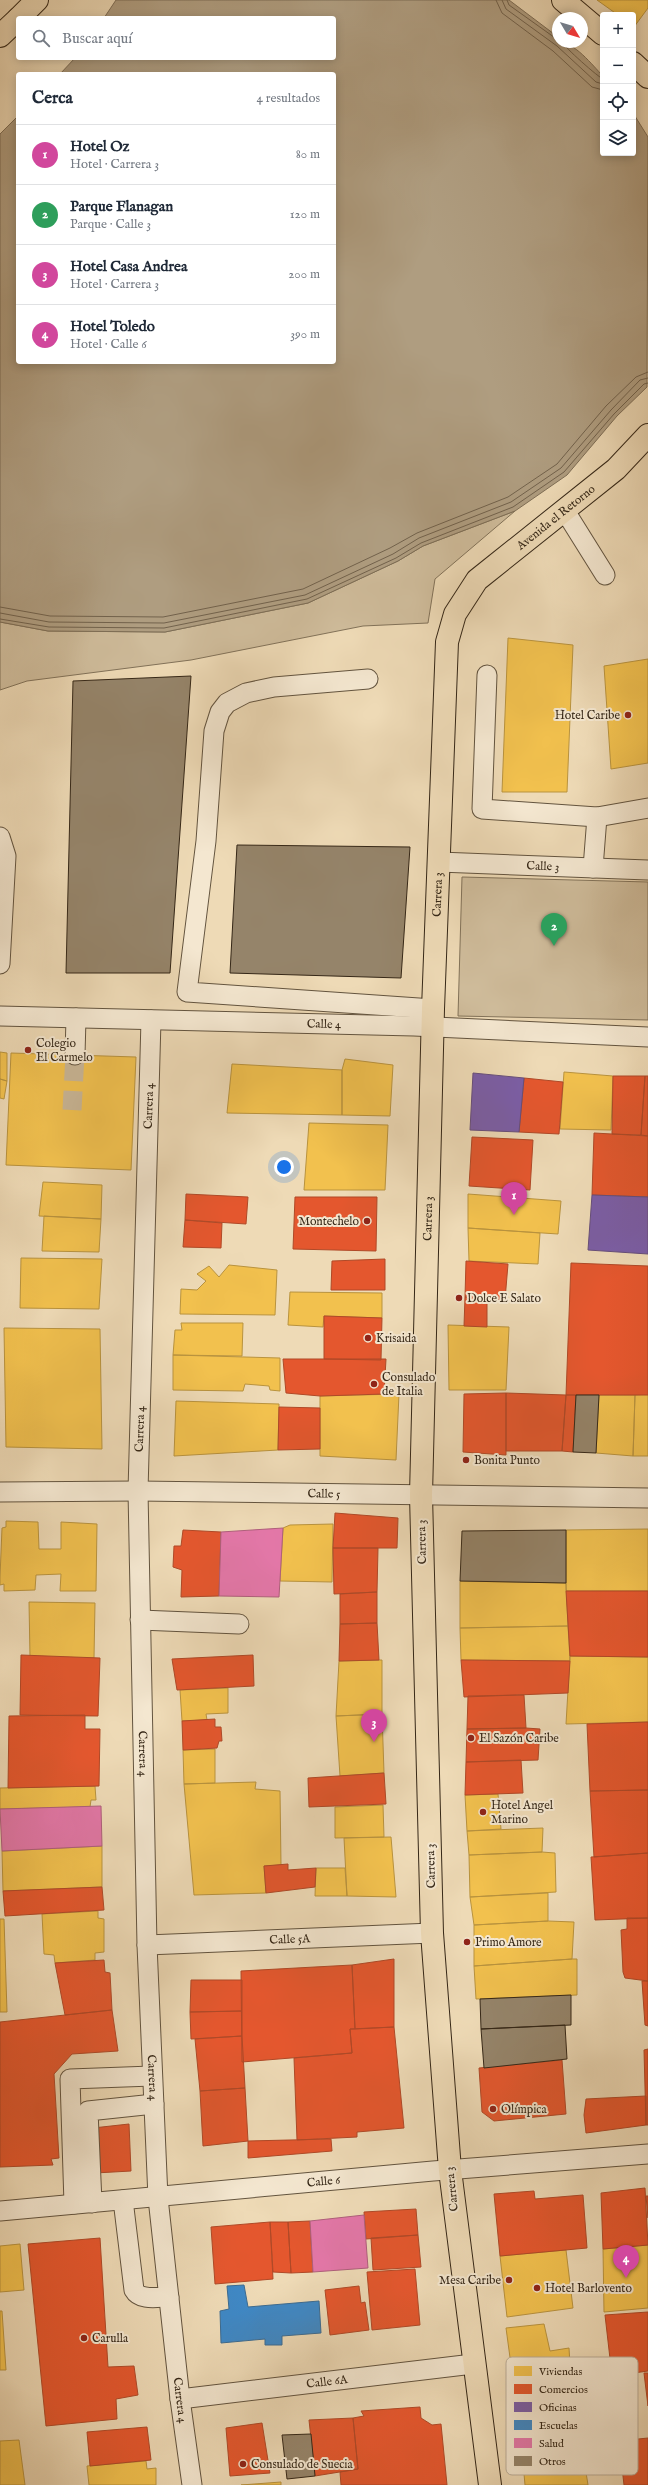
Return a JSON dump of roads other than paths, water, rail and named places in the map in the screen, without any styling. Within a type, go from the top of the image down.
[{"type":"main road","points":[[20,16],[37,0]]},
{"type":"main road","points":[[563,0],[600,31]]},
{"type":"main road","points":[[0,36],[16,20]]},
{"type":"main road","points":[[636,66],[648,78]]},
{"type":"main road","name":"Avenida el Retorno","points":[[462,599],[476,580],[565,511],[616,469],[648,435]]},
{"type":"main road","name":"Carrera 3","points":[[462,599],[455,614],[447,642],[433,1018],[421,1495],[432,1933],[450,2170],[473,2364],[490,2485]]},
{"type":"street","points":[[565,511],[605,575]]},
{"type":"street","points":[[487,675],[482,809],[597,817],[648,808]]},
{"type":"street","points":[[368,679],[274,687],[246,693],[227,703],[220,712],[214,731],[206,841],[187,992],[233,994],[433,1018]]},
{"type":"street","points":[[593,868],[597,817]]},
{"type":"street","points":[[0,837],[6,856],[0,964]]},
{"type":"street","name":"Calle 3","points":[[439,862],[648,870]]},
{"type":"street","points":[[230,1021],[233,994]]},
{"type":"street","name":"Calle 4","points":[[0,1016],[230,1021],[433,1018],[648,1037]]},
{"type":"street","points":[[75,1055],[76,1018]]},
{"type":"street","name":"Carrera 4","points":[[151,1020],[138,1491],[147,1945],[158,2198],[180,2399],[192,2485]]},
{"type":"street","name":"Calle 5","points":[[0,1492],[138,1491],[648,1498]]},
{"type":"street","points":[[140,1620],[239,1624]]},
{"type":"street","name":"Calle 5A","points":[[147,1945],[432,1933]]},
{"type":"street","points":[[83,2203],[70,2079],[152,2076]]},
{"type":"street","points":[[83,2203],[88,2111],[154,2104]]},
{"type":"street","name":"Calle 6","points":[[0,2211],[158,2198],[450,2170],[648,2154]]},
{"type":"street","points":[[123,2200],[134,2290],[136,2295],[142,2297],[169,2297]]},
{"type":"street","name":"Calle 6A","points":[[180,2399],[473,2364]]},
{"type":"water","points":[[116,0],[509,0],[552,32],[552,48],[574,48],[600,73],[600,156],[636,156],[636,118],[648,137],[647,387],[617,416],[567,475],[515,511],[423,546],[398,561],[308,603],[165,632],[48,631],[0,622],[0,134],[16,118],[16,364],[336,364],[336,72],[62,72],[73,60],[336,60],[336,16],[105,16]]},
{"type":"tunnel","points":[[72,1110],[75,1055]]},
{"type":"place","name":"Hotel Caribe","points":[[628,715]]},
{"type":"place","name":"Parque Flanagan","points":[[554,946]]},
{"type":"place","name":"Colegio El Carmelo","points":[[28,1050]]},
{"type":"place","name":"Hotel Oz","points":[[514,1215]]},
{"type":"place","name":"Montechelo","points":[[367,1221]]},
{"type":"place","name":"Dolce E Salato","points":[[459,1298]]},
{"type":"place","name":"Krisaida","points":[[368,1338]]},
{"type":"place","name":"Consulado de Italia","points":[[374,1384]]},
{"type":"place","name":"Bonita Punto","points":[[466,1460]]},
{"type":"place","name":"El Sazón Caribe","points":[[471,1738]]},
{"type":"place","name":"Hotel Casa Andrea","points":[[374,1742]]},
{"type":"place","name":"Hotel Angel Marino","points":[[483,1812]]},
{"type":"place","name":"Primo Amore","points":[[467,1942]]},
{"type":"place","name":"Olímpica","points":[[493,2109]]},
{"type":"place","name":"Hotel Toledo","points":[[626,2278]]},
{"type":"place","name":"Mesa Caribe","points":[[509,2280]]},
{"type":"place","name":"Hotel Barlovento","points":[[537,2288]]},
{"type":"place","name":"Carulla","points":[[84,2338]]},
{"type":"place","name":"Consulado de Suecia","points":[[243,2464]]}]
